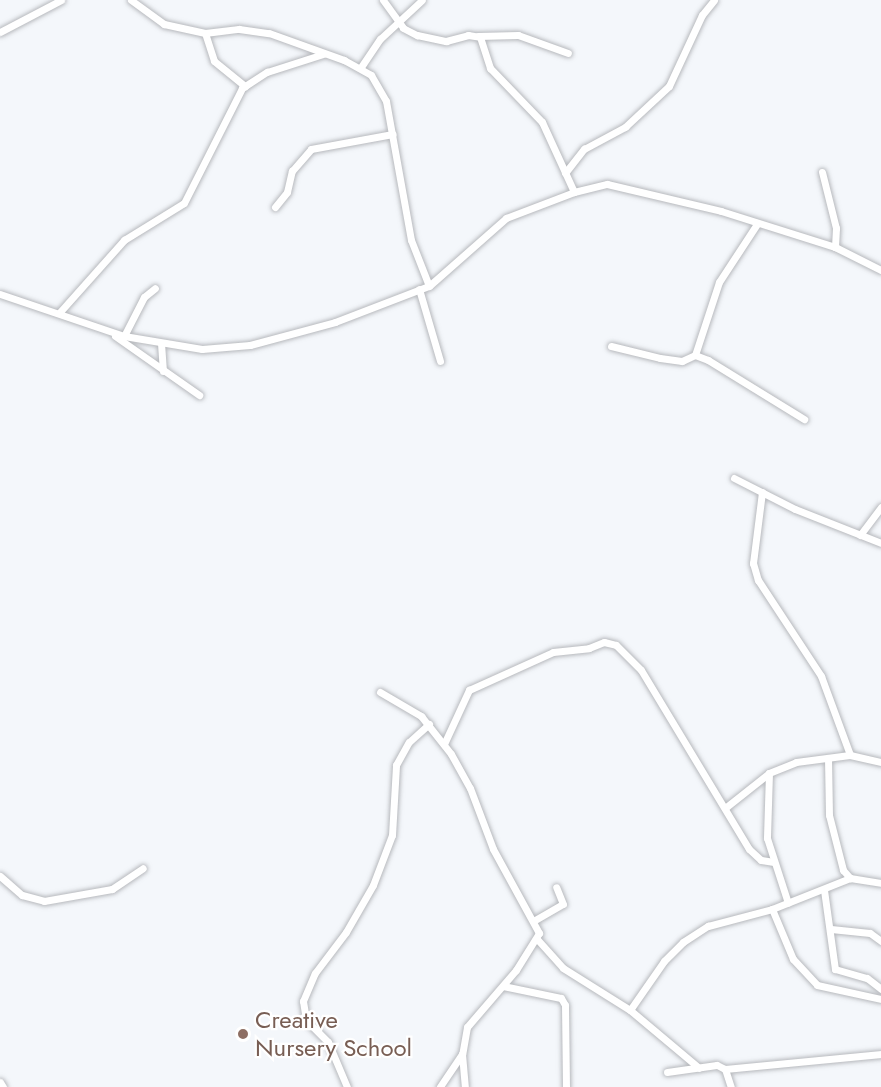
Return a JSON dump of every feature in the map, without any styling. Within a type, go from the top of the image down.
[{"type":"street","points":[[0,32],[62,0]]},
{"type":"street","points":[[131,0],[164,24],[205,33],[239,29],[269,33],[361,67],[382,90],[393,134],[411,240],[429,286]]},
{"type":"street","points":[[383,0],[407,31],[434,40],[518,35],[568,53]]},
{"type":"street","points":[[361,67],[380,39],[422,0]]},
{"type":"street","points":[[565,173],[584,149],[632,122],[669,86],[702,15],[714,0]]},
{"type":"street","points":[[205,33],[215,63],[244,86]]},
{"type":"street","points":[[478,36],[492,71],[538,115],[574,192]]},
{"type":"street","points":[[59,313],[121,243],[184,203],[199,180],[218,130],[244,86],[267,72],[323,54]]},
{"type":"street","points":[[275,207],[287,192],[292,171],[311,149],[393,134]]},
{"type":"street","points":[[822,172],[836,228],[835,247]]},
{"type":"street","points":[[0,294],[124,336],[202,349],[250,345],[335,322],[429,286],[506,218],[574,192],[607,184],[721,211],[835,247],[881,270]]},
{"type":"street","points":[[611,346],[682,361],[695,355],[719,282],[757,224]]},
{"type":"street","points":[[124,336],[144,297],[155,288]]},
{"type":"street","points":[[419,289],[440,362]]},
{"type":"street","points":[[110,332],[199,395]]},
{"type":"street","points":[[161,343],[164,371]]},
{"type":"street","points":[[695,355],[804,419]]},
{"type":"street","points":[[734,478],[881,543]]},
{"type":"street","points":[[762,492],[753,563],[758,580],[821,676],[850,755]]},
{"type":"street","points":[[860,534],[881,507]]},
{"type":"street","points":[[444,744],[470,690],[553,652],[589,648],[604,642],[620,647],[632,658],[755,857],[774,862]]},
{"type":"street","points":[[381,692],[412,709],[429,724],[444,744],[470,788],[493,849],[535,920],[537,939],[562,968],[630,1010],[699,1068]]},
{"type":"street","points":[[347,1087],[327,1042],[306,1020],[303,1001],[315,973],[346,932],[373,885],[392,835],[396,765],[409,742],[429,724]]},
{"type":"street","points":[[725,808],[769,773],[796,762],[850,755],[881,762]]},
{"type":"street","points":[[828,759],[829,815],[843,870],[850,878]]},
{"type":"street","points":[[769,773],[765,818],[774,862],[788,903]]},
{"type":"street","points":[[0,876],[22,894],[44,901],[112,889],[143,868]]},
{"type":"street","points":[[630,1010],[683,942],[708,926],[772,909],[850,878],[881,883]]},
{"type":"street","points":[[535,920],[563,904],[556,887]]},
{"type":"street","points":[[824,890],[835,969],[867,978],[881,989]]},
{"type":"street","points":[[772,909],[793,959],[817,985],[881,999]]},
{"type":"street","points":[[831,929],[870,933],[881,941]]},
{"type":"street","points":[[465,1087],[462,1054],[467,1027],[503,987],[537,939]]},
{"type":"street","points":[[503,987],[561,998],[565,1005],[566,1087]]},
{"type":"street","points":[[440,1087],[462,1054]]},
{"type":"street","points":[[667,1072],[717,1065],[725,1069],[881,1054]]},
{"type":"street","points":[[725,1069],[730,1087]]},
{"type":"street","points":[[0,1082],[3,1087]]},
{"type":"place","name":"Creative Nursery School","points":[[243,1034]]}]
